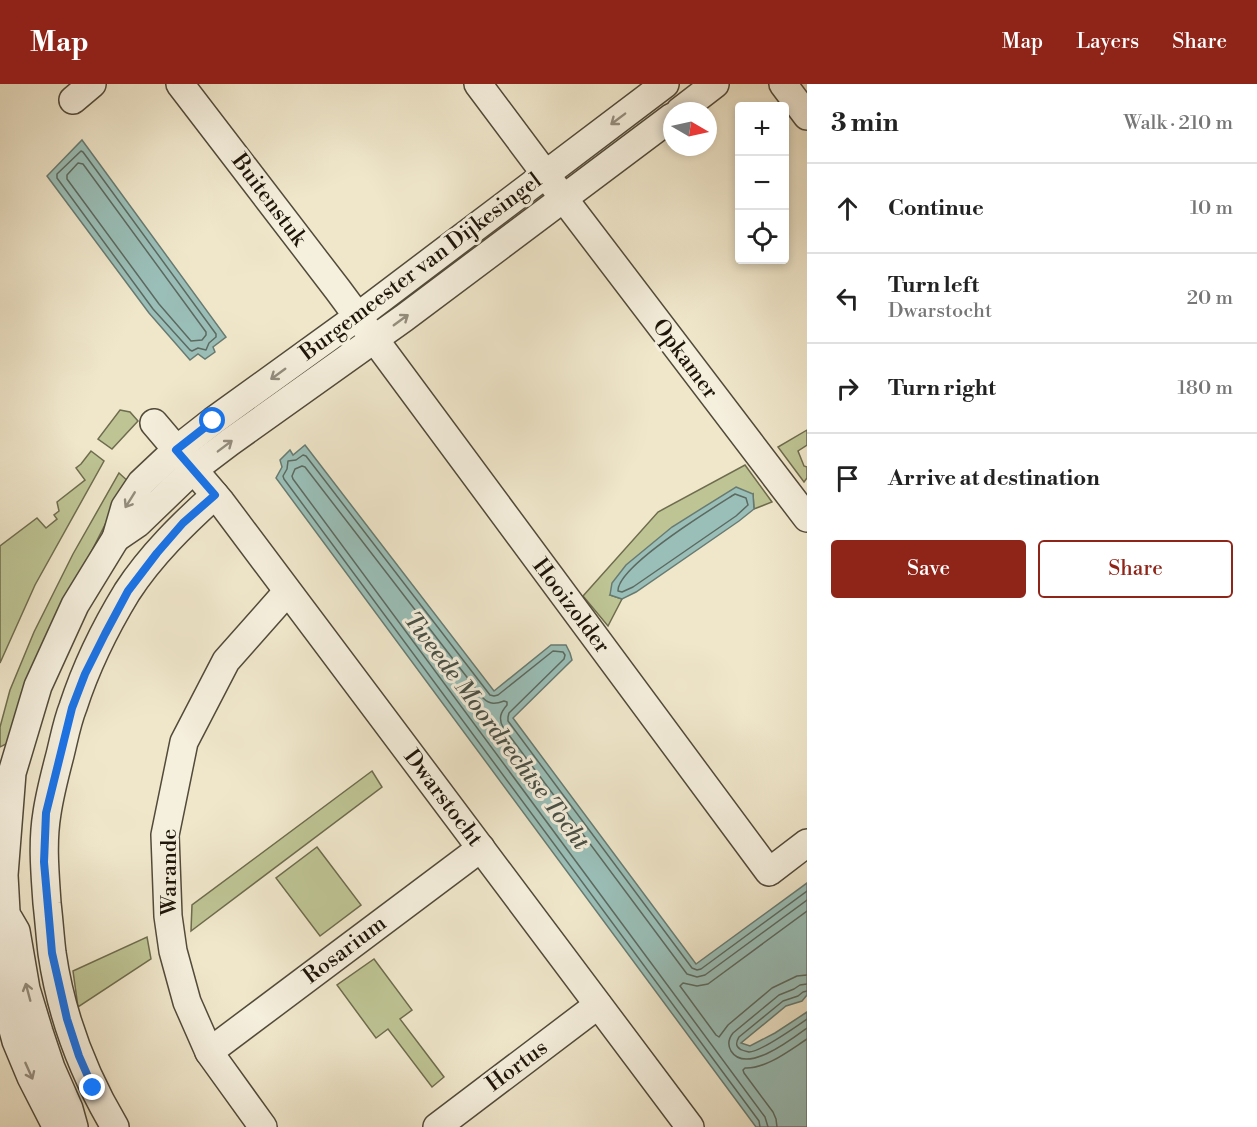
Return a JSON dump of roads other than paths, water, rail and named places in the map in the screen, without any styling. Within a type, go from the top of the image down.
[{"type":"street","name":"Buitenstuk","points":[[180,84],[374,340]]},
{"type":"street","name":"Opkamer","points":[[478,84],[807,518]]},
{"type":"street","name":"Burgemeester van Dijkesingel","points":[[60,1127],[54,1122],[31,1077],[18,1040],[26,989],[16,931],[6,912],[4,875],[12,773],[38,686],[75,605],[117,538],[138,523],[222,414],[357,317],[665,84]]},
{"type":"street","points":[[692,102],[715,84]]},
{"type":"street","points":[[783,84],[807,116]]},
{"type":"street","name":"Burgemeester van Dijkesingel","points":[[185,460],[230,442],[374,340],[663,124]]},
{"type":"street","name":"Hooizolder","points":[[374,340],[769,872],[807,843]]},
{"type":"street","points":[[154,423],[185,460]]},
{"type":"street","name":"Dwarstocht","points":[[185,460],[215,495],[690,1127]]},
{"type":"street","points":[[115,1127],[93,1088],[79,1056],[67,1019],[52,953],[44,862],[46,813],[72,708],[85,674],[105,634],[128,591],[157,553],[183,523],[215,495]]},
{"type":"street","name":"Warande","points":[[263,1127],[209,1052],[187,1002],[168,916],[165,835],[184,742],[226,662],[287,592]]},
{"type":"street","name":"Rosarium","points":[[209,1052],[481,848]]},
{"type":"street","name":"Hortus","points":[[437,1127],[598,1005]]},
{"type":"street","name":"Burgemeester van Dijkesingel","points":[[18,1040],[51,1068],[69,1109],[74,1127]]},
{"type":"water","points":[[82,140],[226,337],[213,347],[215,352],[205,359],[198,354],[190,360],[149,313],[47,176]]},
{"type":"water","name":"Tweede Moordrechtse Tocht","points":[[305,445],[494,691],[551,645],[566,645],[572,660],[513,718],[696,964],[807,883],[807,995],[802,1001],[786,1006],[741,1043],[750,1046],[807,1012],[807,1127],[756,1127],[276,478],[282,467],[280,460],[290,450],[293,455]]},
{"type":"water","points":[[736,487],[753,494],[754,509],[636,592],[622,599],[610,595],[612,583],[626,565],[672,527]]}]
